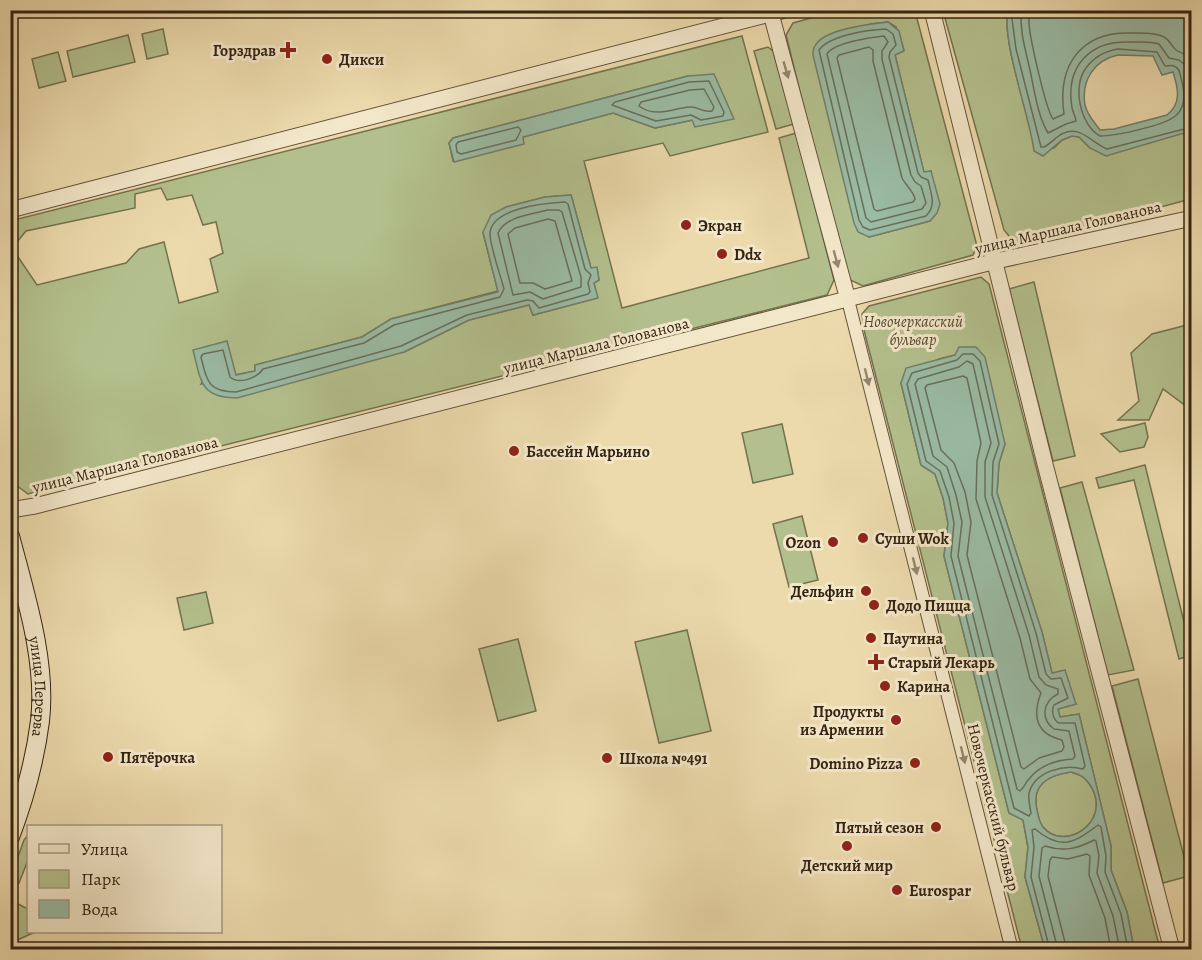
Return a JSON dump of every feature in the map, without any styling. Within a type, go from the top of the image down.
[{"type":"main road","name":"улица Перерва","points":[[10,536],[34,632],[40,682],[40,720],[28,782],[10,837]]},
{"type":"street","points":[[932,10],[1046,468],[1172,950]]},
{"type":"street","points":[[10,210],[775,12]]},
{"type":"street","name":"Новочеркасский бульвар","points":[[775,12],[1012,950]]},
{"type":"street","name":"улица Маршала Голованова","points":[[10,510],[47,503],[996,261],[1191,218]]},
{"type":"green space","points":[[836,11],[915,11],[977,246],[973,255],[863,286],[846,278],[786,35],[793,23]],"holes":[[[888,22],[896,27],[904,50],[895,55],[924,173],[931,171],[930,221],[869,237],[870,24]]]},
{"type":"green space","points":[[943,11],[1009,11],[1008,38],[1035,151],[1054,148],[1062,140],[1072,136],[1079,137],[1090,148],[1191,131],[1191,199],[1025,243],[1013,241],[1004,230]]},
{"type":"green space","points":[[163,29],[168,54],[147,59],[142,34]]},
{"type":"green space","points":[[128,35],[135,62],[73,77],[67,51]]},
{"type":"green space","points":[[742,36],[768,132],[670,156],[663,143],[584,161],[622,308],[809,258],[779,138],[796,133],[834,280],[827,295],[28,494],[16,485],[11,463],[10,221]],"holes":[[[688,76],[695,127],[693,120],[655,128],[613,113],[523,137],[453,161],[449,143],[453,138]],[[161,188],[167,200],[192,195],[203,225],[216,222],[223,253],[210,259],[218,292],[179,303],[164,242],[139,249],[126,263],[37,285],[12,248],[26,231],[135,208],[135,194]],[[571,195],[591,268],[597,268],[599,280],[594,283],[597,298],[533,315],[529,305],[469,320],[404,352],[201,384],[227,342],[235,375],[255,371],[255,365],[362,337],[391,319],[498,291],[483,233],[506,207],[545,197]]]},
{"type":"green space","points":[[768,47],[773,51],[794,124],[776,129],[754,51]]},
{"type":"green space","points":[[58,52],[66,81],[39,88],[32,59]]},
{"type":"green space","name":"Новочеркасский бульвар","points":[[981,277],[989,284],[1160,949],[1134,949],[1127,912],[1111,870],[1111,846],[1079,714],[1060,717],[1058,709],[1076,704],[1052,673],[1042,632],[997,493],[999,463],[1005,444],[955,355],[939,359],[901,383],[921,465],[935,474],[943,498],[948,523],[944,556],[1009,813],[1023,820],[1028,847],[1025,877],[1045,949],[1022,949],[864,330],[862,314],[869,306]]},
{"type":"green space","points":[[1034,282],[1075,456],[1053,461],[1009,289]]},
{"type":"green space","points":[[1191,324],[1192,385],[1186,406],[1163,389],[1149,420],[1118,420],[1139,401],[1131,353],[1152,334]]},
{"type":"green space","points":[[1145,423],[1148,437],[1144,447],[1120,452],[1101,434]]},
{"type":"green space","points":[[782,424],[793,474],[753,483],[742,433]]},
{"type":"green space","points":[[1145,465],[1191,650],[1191,655],[1179,659],[1134,480],[1099,488],[1096,478]]},
{"type":"green space","points":[[1082,482],[1134,670],[1108,675],[1060,488]]},
{"type":"green space","points":[[802,516],[818,580],[789,587],[773,524]]},
{"type":"green space","points":[[206,592],[213,623],[184,630],[177,598]]},
{"type":"green space","points":[[687,630],[711,731],[659,743],[635,642]]},
{"type":"green space","points":[[518,639],[536,711],[498,721],[479,649]]},
{"type":"green space","points":[[1138,679],[1189,876],[1163,883],[1112,686]]},
{"type":"green space","points":[[1071,772],[1083,777],[1092,788],[1096,801],[1095,813],[1090,823],[1082,830],[1062,837],[1052,834],[1043,827],[1036,801],[1039,788],[1043,783],[1055,776]]},
{"type":"green space","points":[[27,836],[27,863],[19,883],[11,879],[11,876]]},
{"type":"green space","points":[[18,904],[27,908],[27,933],[33,933],[11,943],[11,917]]},
{"type":"water","points":[[1009,10],[1191,11],[1191,131],[1106,156],[1090,148],[1079,137],[1072,136],[1062,140],[1043,156],[1034,151],[1008,38]],"holes":[[[1118,55],[1153,56],[1162,75],[1173,72],[1178,95],[1172,110],[1167,115],[1114,129],[1100,130],[1085,105],[1085,88],[1091,73],[1102,62]]]},
{"type":"water","points":[[888,22],[899,31],[904,51],[895,55],[924,172],[931,171],[940,204],[937,213],[930,221],[869,237],[858,232],[854,223],[813,52],[820,40],[837,31]]},
{"type":"water","points":[[714,74],[734,119],[695,127],[692,120],[655,128],[613,113],[523,137],[524,144],[454,162],[449,143],[453,138],[688,76]]},
{"type":"water","points":[[571,195],[591,268],[597,267],[599,280],[594,283],[598,298],[533,315],[529,305],[469,320],[404,352],[237,398],[216,395],[204,386],[193,350],[227,341],[236,375],[255,371],[255,365],[362,337],[391,319],[498,292],[483,232],[491,215],[506,207],[545,197]]},
{"type":"water","points":[[959,347],[976,347],[985,357],[1005,444],[999,463],[997,493],[1042,632],[1052,673],[1065,670],[1076,704],[1058,709],[1060,717],[1079,714],[1111,846],[1111,870],[1127,912],[1134,949],[1045,949],[1025,877],[1028,847],[1023,820],[1009,813],[944,556],[948,523],[943,498],[935,474],[921,465],[901,383],[906,368],[955,355]],"holes":[[[1063,773],[1075,773],[1083,777],[1092,788],[1096,801],[1095,813],[1090,823],[1082,830],[1062,837],[1052,834],[1043,827],[1038,814],[1037,794],[1039,788],[1049,779]]]},
{"type":"place","name":"Горздрав","points":[[288,50]]},
{"type":"place","name":"Дикси","points":[[327,59]]},
{"type":"place","name":"Экран","points":[[686,225]]},
{"type":"place","name":"Ddx","points":[[722,254]]},
{"type":"place","name":"Бассейн Марьино","points":[[514,451]]},
{"type":"place","name":"Суши Wok","points":[[863,538]]},
{"type":"place","name":"Ozon","points":[[833,542]]},
{"type":"place","name":"Дельфин","points":[[866,591]]},
{"type":"place","name":"Додо Пицца","points":[[874,605]]},
{"type":"place","name":"Паутина","points":[[871,638]]},
{"type":"place","name":"Старый Лекарь","points":[[876,662]]},
{"type":"place","name":"Карина","points":[[885,686]]},
{"type":"place","name":"Продукты из Армении","points":[[896,720]]},
{"type":"place","name":"Пятёрочка","points":[[108,757]]},
{"type":"place","name":"Школа №491","points":[[607,758]]},
{"type":"place","name":"Domino Pizza","points":[[915,763]]},
{"type":"place","name":"Пятый сезон","points":[[936,827]]},
{"type":"place","name":"Детский мир","points":[[847,846]]},
{"type":"place","name":"Eurospar","points":[[897,890]]}]
